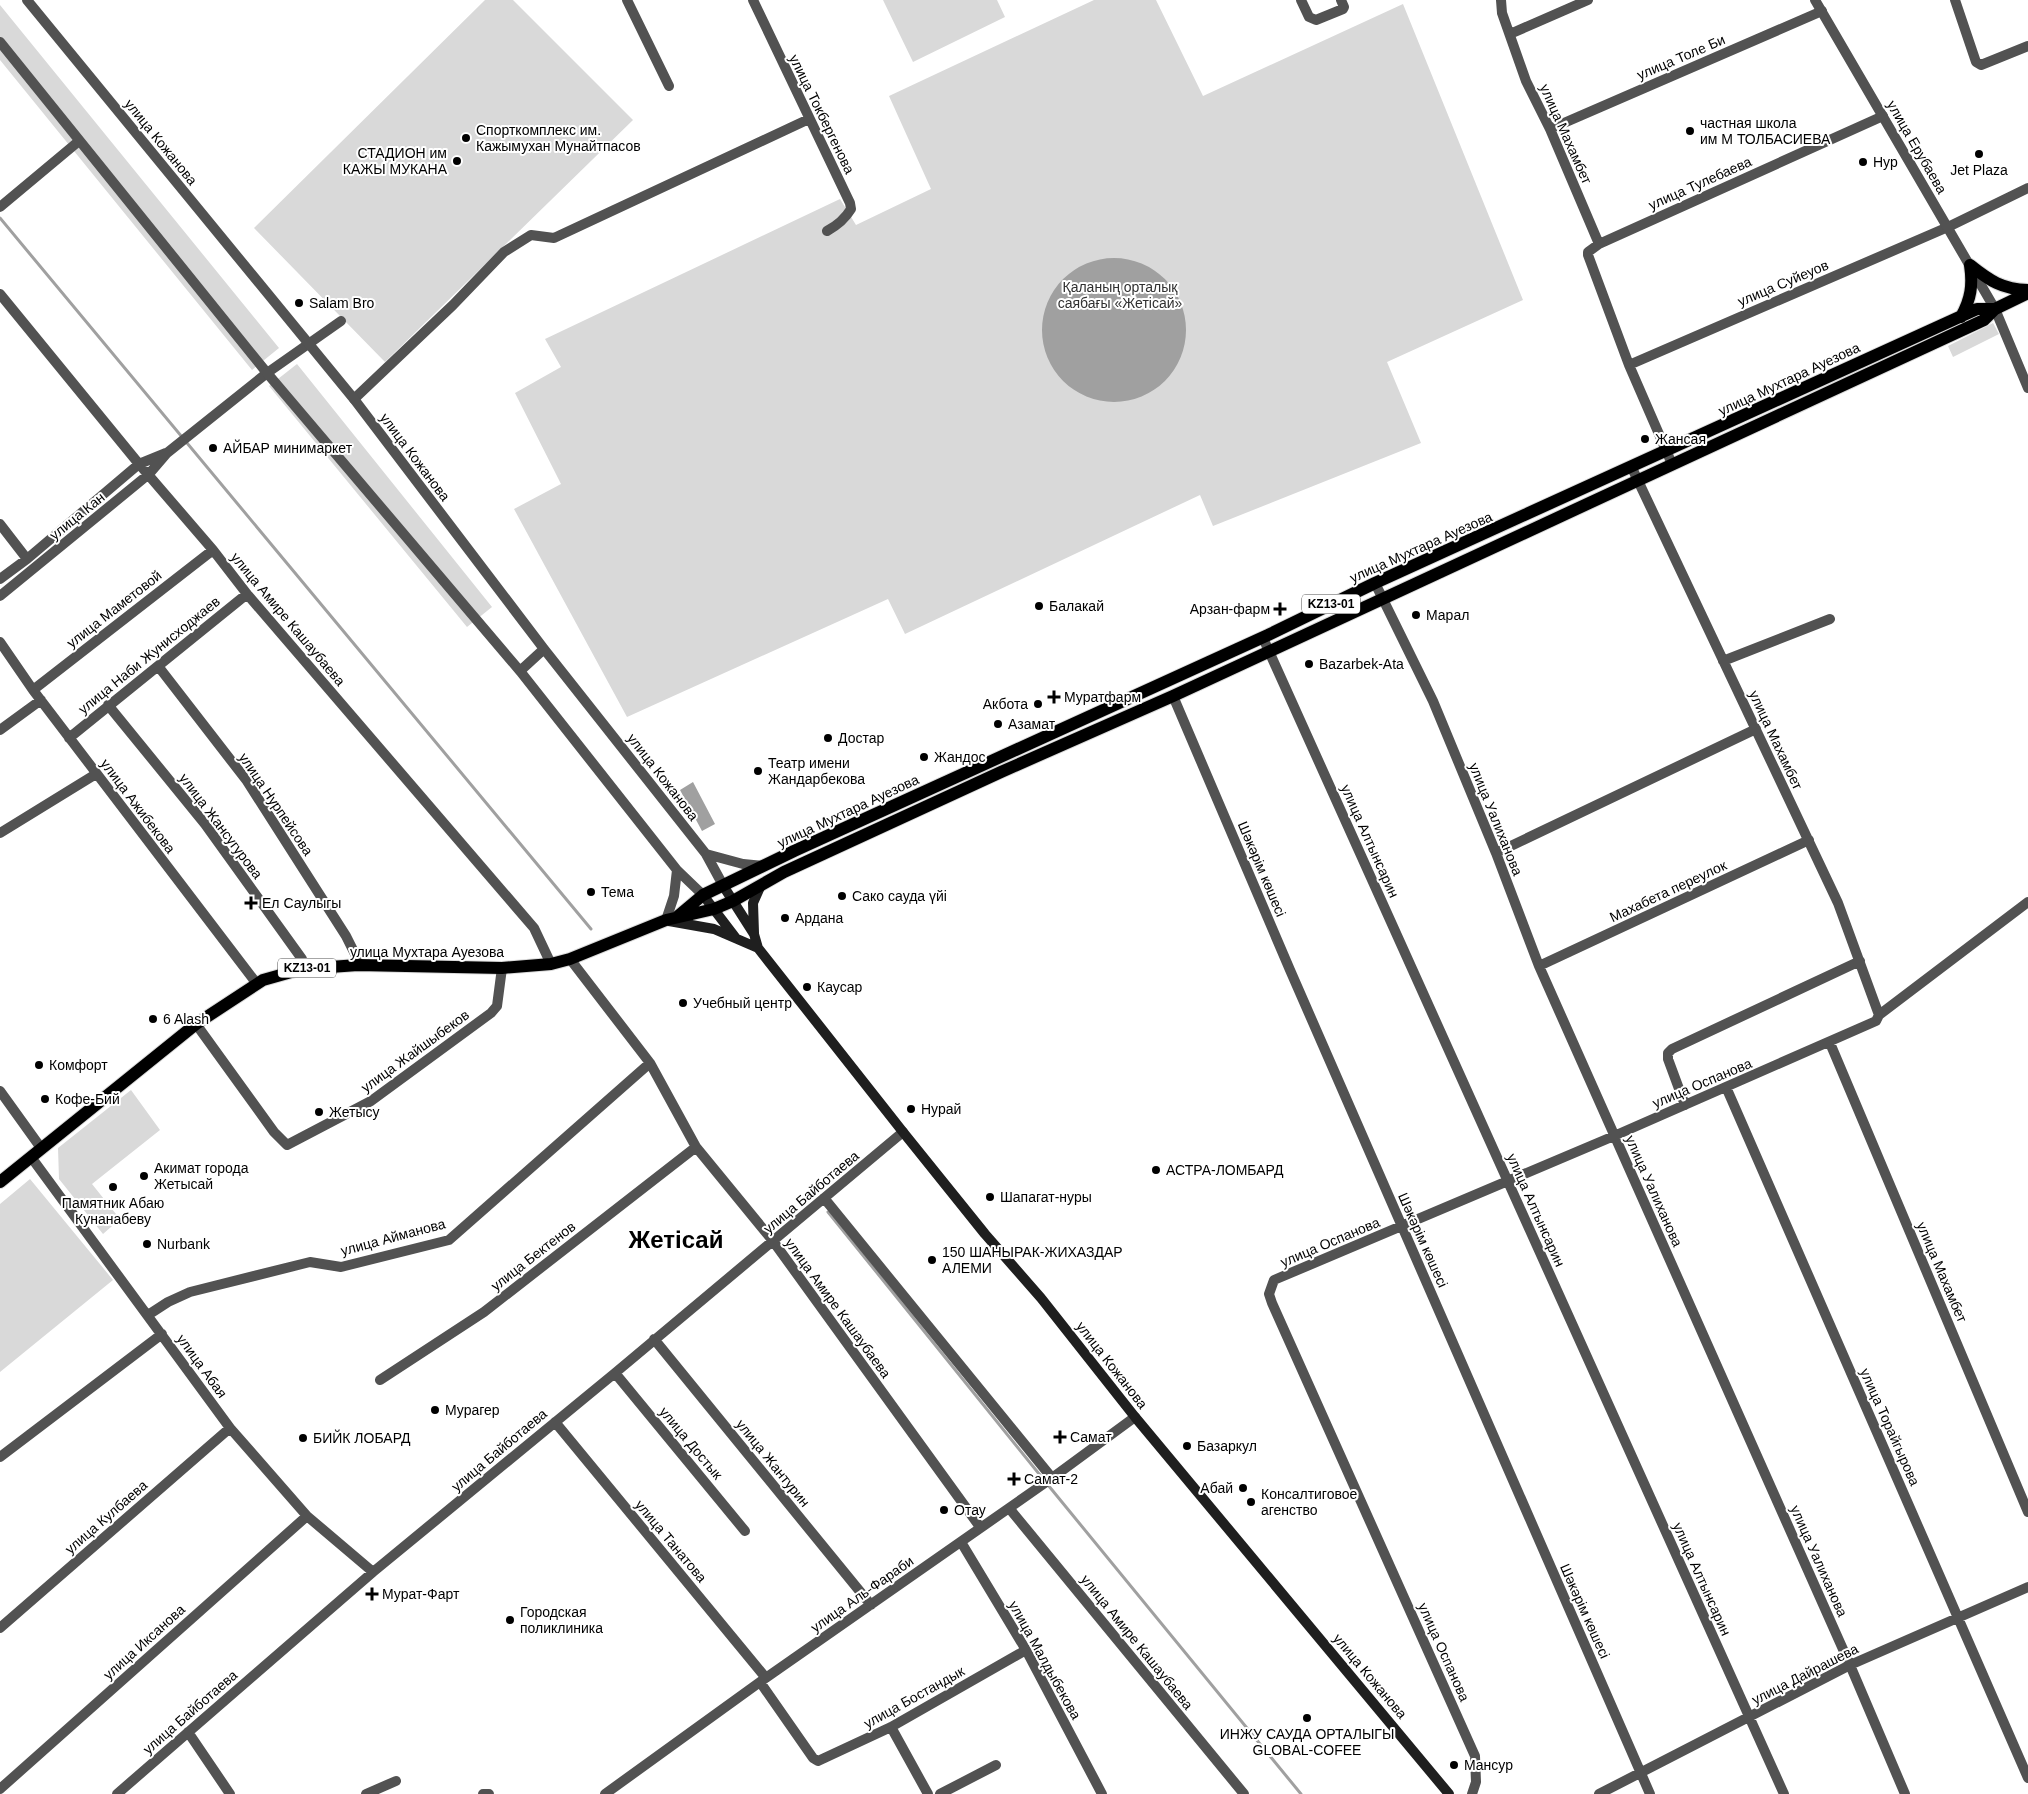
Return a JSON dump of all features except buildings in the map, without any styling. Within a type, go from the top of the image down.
[{"type":"main road","points":[[1970,265],[1986,279],[2006,288],[2028,292]]},
{"type":"main road","points":[[1962,317],[1971,293],[1970,265]]},
{"type":"main road","name":"улица Мухтара Ауезова","points":[[0,1182],[196,1024],[257,984],[302,969],[358,965],[502,968],[551,964],[570,959],[671,919],[714,909],[733,901],[762,883],[992,776],[1173,696],[1984,320],[1995,309],[2028,292]]},
{"type":"main road","name":"улица Мухтара Ауезова","points":[[671,919],[703,895],[767,866],[794,851],[1263,638],[1375,583],[1632,468],[1977,309],[1995,309]]},
{"type":"main road","points":[[754,934],[753,904],[762,883]]},
{"type":"main road","name":"улица Кожанова","points":[[724,886],[754,934],[758,948],[902,1132],[1041,1298],[1135,1417],[1449,1794]]},
{"type":"main road","name":"улица Кожанова","points":[[703,895],[736,938],[758,948]]},
{"type":"main road","points":[[671,919],[714,929],[736,938]]},
{"type":"street","name":"улица Кожанова","points":[[27,0],[354,399],[544,649],[706,854],[724,886]]},
{"type":"street","points":[[627,0],[669,86]]},
{"type":"street","name":"улица Токбергенова","points":[[753,0],[851,209],[841,223],[827,232]]},
{"type":"street","points":[[1301,0],[1309,17],[1316,20],[1343,9],[1341,0]]},
{"type":"street","name":"улица Махамбет","points":[[1501,0],[1502,13],[1526,81],[1550,129],[1599,244]]},
{"type":"street","points":[[1510,34],[1588,0]]},
{"type":"street","name":"улица Ерубаева","points":[[1815,0],[1995,309],[2028,388]]},
{"type":"street","points":[[1954,0],[1976,62],[1981,65],[1988,63],[2028,46]]},
{"type":"street","name":"улица Толе Би","points":[[1550,129],[1822,11]]},
{"type":"street","name":"улица Кожанова","points":[[0,42],[267,373],[520,671],[677,870],[703,895]]},
{"type":"street","name":"улица Тулебаева","points":[[1629,365],[1588,252],[1599,244],[1883,116]]},
{"type":"street","points":[[354,399],[453,305],[504,252],[531,235],[554,238],[809,119]]},
{"type":"street","points":[[0,207],[79,142]]},
{"type":"street","name":"улица Суйеуов","points":[[1629,365],[1948,227],[2028,188]]},
{"type":"street","name":"улица Амире Кашаубаева","points":[[0,294],[139,464],[213,550],[247,594],[534,928],[551,964]]},
{"type":"street","name":"улица Кан","points":[[0,596],[149,474],[167,453],[267,373],[341,321]]},
{"type":"street","points":[[1629,365],[1672,464]]},
{"type":"street","name":"улица Кан","points":[[0,579],[27,559],[139,464],[167,453]]},
{"type":"street","name":"улица Махамбет","points":[[1632,468],[1838,903],[1879,1015]]},
{"type":"street","points":[[0,524],[27,559]]},
{"type":"street","name":"улица Маметовой","points":[[32,690],[213,550]]},
{"type":"street","name":"улица Уалиханова","points":[[1375,583],[1433,701],[1496,853],[1539,966],[1850,1665],[1905,1794]]},
{"type":"street","name":"улица Наби Жунисходжаев","points":[[69,738],[247,594]]},
{"type":"street","points":[[1723,661],[1830,619]]},
{"type":"street","name":"улица Алтынсарин","points":[[1263,638],[1784,1794]]},
{"type":"street","name":"улица Ажибекова","points":[[0,642],[32,690],[257,984]]},
{"type":"street","points":[[520,671],[544,649]]},
{"type":"street","name":"улица Нурпейсова","points":[[158,666],[247,781],[346,936],[357,958],[358,965]]},
{"type":"street","name":"Шәкәрім көшесі","points":[[1173,696],[1402,1227],[1650,1794]]},
{"type":"street","points":[[0,730],[41,700]]},
{"type":"street","name":"улица Жансугурова","points":[[108,705],[205,824],[302,959],[302,969]]},
{"type":"street","points":[[1496,853],[1756,729]]},
{"type":"street","points":[[0,833],[96,774]]},
{"type":"street","name":"Махабета переулок","points":[[1539,966],[1809,840]]},
{"type":"street","points":[[706,854],[743,864],[767,866]]},
{"type":"street","points":[[671,919],[677,870]]},
{"type":"street","name":"улица Оспанова","points":[[1472,1794],[1476,1782],[1475,1756],[1269,1294],[1274,1280],[1614,1136],[1830,1043],[1876,1021],[1879,1015],[2028,902]]},
{"type":"street","name":"улица Амире Кашаубаева","points":[[570,959],[650,1063],[696,1147],[773,1241],[980,1527]]},
{"type":"street","points":[[1685,1105],[1668,1059],[1668,1053],[1672,1049],[1860,962]]},
{"type":"street","name":"улица Жайшыбеков","points":[[196,1024],[274,1132],[287,1145],[371,1101],[491,1013],[497,1006],[502,968]]},
{"type":"street","name":"улица Махамбет","points":[[1830,1043],[2028,1512]]},
{"type":"street","name":"улица Айманова","points":[[148,1315],[168,1302],[190,1292],[310,1262],[341,1267],[449,1240],[650,1063]]},
{"type":"street","name":"улица Торайгырова","points":[[1726,1087],[2028,1778]]},
{"type":"street","points":[[0,1091],[41,1148]]},
{"type":"street","name":"улица Байботаева","points":[[117,1794],[373,1572],[615,1373],[902,1132]]},
{"type":"street","name":"улица Бектенов","points":[[380,1380],[484,1312],[696,1147]]},
{"type":"street","name":"улица Абая","points":[[31,1157],[230,1428],[307,1516],[373,1572]]},
{"type":"street","points":[[824,1198],[1052,1478]]},
{"type":"street","points":[[0,1457],[162,1334]]},
{"type":"street","name":"улица Жантурин","points":[[654,1339],[871,1605]]},
{"type":"street","name":"улица Достык","points":[[615,1373],[745,1531]]},
{"type":"street","name":"улица Аль-Фараби","points":[[605,1794],[763,1680],[1052,1478],[1135,1417]]},
{"type":"street","name":"улица Танатова","points":[[554,1422],[763,1680],[813,1758]]},
{"type":"street","name":"улица Кулбаева","points":[[0,1628],[230,1428]]},
{"type":"street","name":"улица Амире Кашаубаева","points":[[1009,1508],[1244,1794]]},
{"type":"street","name":"улица Иксанова","points":[[0,1789],[307,1516]]},
{"type":"street","name":"улица Малдыбекова","points":[[961,1542],[1026,1650],[1102,1794]]},
{"type":"street","name":"улица Дайрашева","points":[[1599,1794],[1850,1665],[2028,1588]]},
{"type":"street","name":"улица Бостандык","points":[[813,1758],[818,1761],[891,1727],[1026,1650]]},
{"type":"street","points":[[891,1727],[928,1794]]},
{"type":"street","points":[[188,1732],[230,1794]]},
{"type":"street","points":[[940,1794],[996,1765]]},
{"type":"street","points":[[366,1794],[396,1781]]},
{"type":"street","points":[[482,1794],[488,1794]]},
{"type":"green space","points":[[485,0],[513,0],[633,120],[385,362],[254,228]]},
{"type":"green space","points":[[883,0],[997,0],[1005,17],[913,62]]},
{"type":"green space","name":"Қаланың орталық саябағы «Жетісай»","points":[[1094,0],[1156,0],[1203,96],[1403,4],[1523,300],[1387,362],[1421,443],[1213,526],[1200,495],[905,634],[888,599],[627,717],[514,509],[561,484],[515,393],[561,367],[545,339],[840,199],[856,225],[931,189],[889,96]]},
{"type":"green space","points":[[0,5],[279,348],[252,370],[0,60]]},
{"type":"green space","points":[[1993,323],[1999,334],[1953,357],[1948,346]]},
{"type":"green space","points":[[297,364],[492,607],[467,627],[269,386]]},
{"type":"green space","points":[[131,1090],[160,1130],[92,1184],[120,1219],[103,1234],[59,1179],[58,1148]]},
{"type":"green space","points":[[30,1179],[113,1280],[0,1372],[0,1204]]},
{"type":"shaded area","points":[[1114,258],[1142,263],[1165,279],[1181,302],[1186,330],[1181,358],[1165,381],[1142,397],[1114,402],[1086,397],[1063,381],[1047,358],[1042,330],[1047,302],[1063,279],[1086,263]]},
{"type":"shaded area","points":[[693,782],[715,824],[702,831],[680,790]]},
{"type":"waterway","points":[[0,218],[591,929]]},
{"type":"waterway","points":[[828,1212],[1301,1794]]},
{"type":"place","name":"частная школа им М ТОЛБАСИЕВА","points":[[1690,131]]},
{"type":"place","name":"Спорткомплекс им. Кажымухан Мунайтпасов","points":[[466,138]]},
{"type":"place","name":"Jet Plaza","points":[[1979,154]]},
{"type":"place","name":"СТАДИОН им КАЖЫ МУКАНА","points":[[457,161]]},
{"type":"place","name":"Нур","points":[[1863,162]]},
{"type":"place","name":"Salam Bro","points":[[299,303]]},
{"type":"place","name":"Жансая","points":[[1645,439]]},
{"type":"place","name":"АЙБАР минимаркет","points":[[213,448]]},
{"type":"place","name":"Балакай","points":[[1039,606]]},
{"type":"place","name":"Арзан-фарм","points":[[1280,609]]},
{"type":"place","name":"Марал","points":[[1416,615]]},
{"type":"place","name":"Bazarbek-Ata","points":[[1309,664]]},
{"type":"place","name":"Муратфарм","points":[[1054,697]]},
{"type":"place","name":"Акбота","points":[[1038,704]]},
{"type":"place","name":"Азамат","points":[[998,724]]},
{"type":"place","name":"Достар","points":[[828,738]]},
{"type":"place","name":"Жандос","points":[[924,757]]},
{"type":"place","name":"Театр имени Жандарбекова","points":[[758,771]]},
{"type":"place","name":"Тема","points":[[591,892]]},
{"type":"place","name":"Сако сауда үйі","points":[[842,896]]},
{"type":"place","name":"Ел Саулыгы","points":[[251,903]]},
{"type":"place","name":"Ардана","points":[[785,918]]},
{"type":"place","name":"Каусар","points":[[807,987]]},
{"type":"place","name":"Учебный центр","points":[[683,1003]]},
{"type":"place","name":"6 Alash","points":[[153,1019]]},
{"type":"place","name":"Комфорт","points":[[39,1065]]},
{"type":"place","name":"Кофе-Бий","points":[[45,1099]]},
{"type":"place","name":"Нурай","points":[[911,1109]]},
{"type":"place","name":"Жетысу","points":[[319,1112]]},
{"type":"place","name":"АСТРА-ЛОМБАРД","points":[[1156,1170]]},
{"type":"place","name":"Акимат города Жетысай","points":[[144,1176]]},
{"type":"place","name":"Памятник Абаю Кунанабеву","points":[[113,1187]]},
{"type":"place","name":"Шапагат-нуры","points":[[990,1197]]},
{"type":"place","name":"Nurbank","points":[[147,1244]]},
{"type":"place","name":"150 ШАНЫРАК-ЖИХАЗДАР АЛЕМИ","points":[[932,1260]]},
{"type":"place","name":"Мурагер","points":[[435,1410]]},
{"type":"place","name":"Самат","points":[[1060,1437]]},
{"type":"place","name":"БИЙК ЛОБАРД","points":[[303,1438]]},
{"type":"place","name":"Базаркул","points":[[1187,1446]]},
{"type":"place","name":"Самат-2","points":[[1014,1479]]},
{"type":"place","name":"Абай","points":[[1243,1488]]},
{"type":"place","name":"Консалтиговое агенство","points":[[1251,1502]]},
{"type":"place","name":"Отау","points":[[944,1510]]},
{"type":"place","name":"Мурат-Фарт","points":[[372,1594]]},
{"type":"place","name":"Городская поликлиника","points":[[510,1620]]},
{"type":"place","name":"ИНЖУ САУДА ОРТАЛЫГЫ GLOBAL-COFEE","points":[[1307,1718]]},
{"type":"place","name":"Мансур","points":[[1454,1765]]},
{"type":"district","name":"Жетісай","points":[[676,1239]]}]
